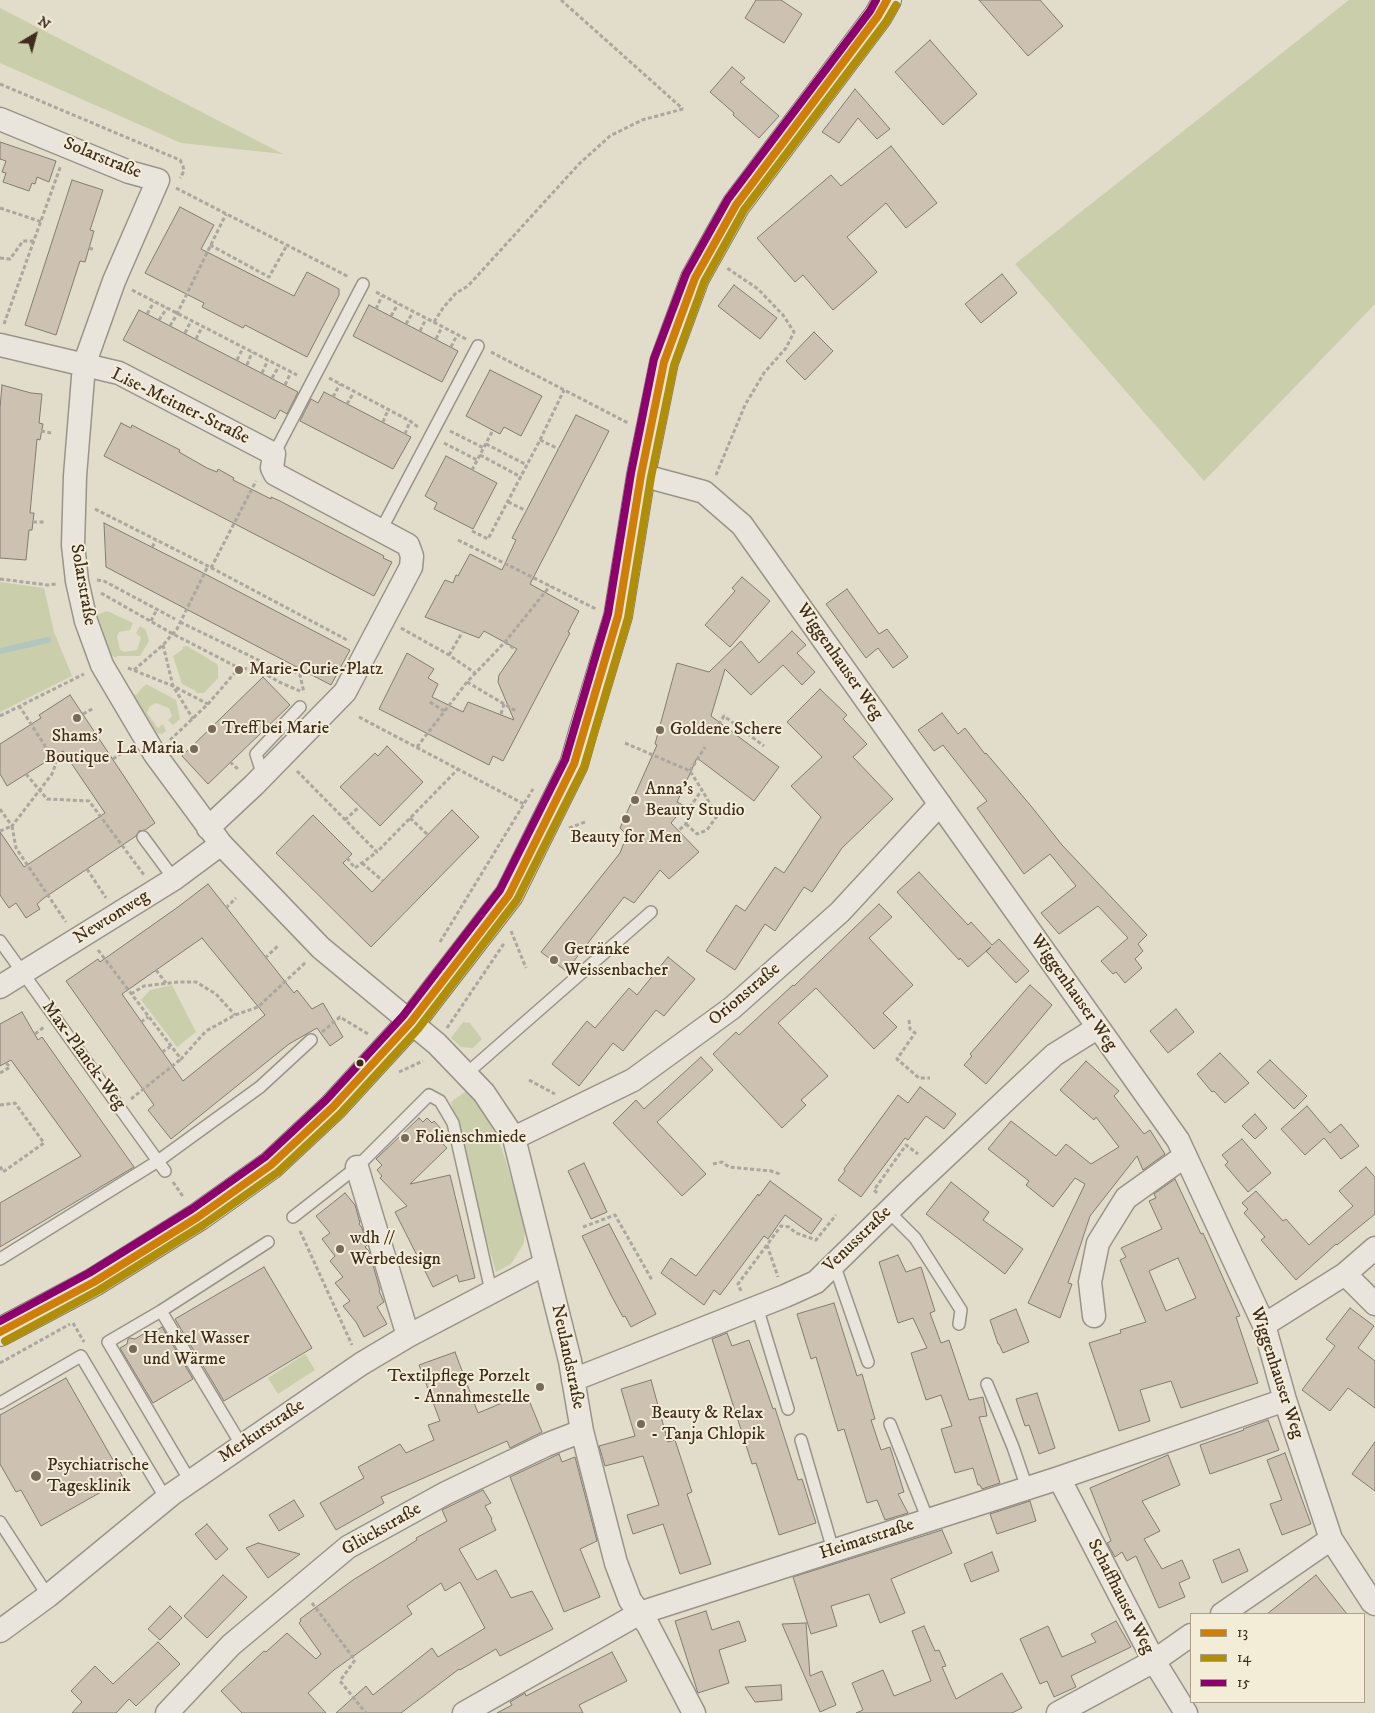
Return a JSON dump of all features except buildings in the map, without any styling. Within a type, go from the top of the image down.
[{"type":"main road","points":[[0,1332],[94,1282],[198,1217],[271,1165],[333,1106],[411,1022],[509,895],[574,764],[618,616],[641,475],[664,362],[695,278],[736,205],[878,16],[887,0]]},
{"type":"street","name":"Solarstraße","points":[[0,119],[128,172],[166,184],[114,281],[84,365],[74,499],[73,545],[84,581],[86,621],[102,665],[154,753],[215,836],[321,948],[411,1022]]},
{"type":"street","name":"Lise-Meitner-Straße","points":[[2,337],[84,365],[119,373],[274,454]]},
{"type":"street","points":[[215,836],[263,776],[345,692],[411,567],[412,556],[408,545],[275,474],[272,468],[274,454]]},
{"type":"street","name":"Wiggenhauser Weg","points":[[641,475],[704,492],[742,525],[1178,1140],[1264,1325],[1285,1400],[1331,1539],[1375,1604]]},
{"type":"street","name":"Orionstraße","points":[[514,1138],[633,1080],[732,1008],[840,912],[940,804]]},
{"type":"street","name":"Newtonweg","points":[[0,987],[174,879],[215,836]]},
{"type":"street","name":"Neulandstraße","points":[[411,1022],[437,1044],[484,1094],[514,1138],[574,1380],[582,1431],[616,1564],[630,1600],[648,1625],[694,1713]]},
{"type":"street","name":"Venusstraße","points":[[574,1380],[816,1282],[888,1211],[1054,1055],[1097,1028]]},
{"type":"street","points":[[1094,1316],[1090,1282],[1098,1243],[1126,1198],[1185,1156]]},
{"type":"street","points":[[357,1167],[408,1336]]},
{"type":"street","points":[[1264,1325],[1344,1274],[1375,1248]]},
{"type":"street","name":"Merkurstraße","points":[[0,1631],[48,1596],[190,1481],[361,1364],[408,1336],[545,1264]]},
{"type":"street","points":[[1344,1274],[1375,1304]]},
{"type":"street","name":"Heimatstraße","points":[[464,1713],[640,1613],[1059,1478],[1285,1400]]},
{"type":"street","name":"Glückstraße","points":[[167,1713],[231,1645],[348,1547],[446,1493],[546,1445],[582,1431]]},
{"type":"street","name":"Schaffhauser Weg","points":[[1059,1478],[1154,1661],[1186,1713]]},
{"type":"street","points":[[1223,1613],[1331,1539]]},
{"type":"street","points":[[1068,1711],[1154,1661],[1190,1636]]},
{"type":"lane","points":[[274,454],[363,284]]},
{"type":"lane","points":[[381,530],[478,346]]},
{"type":"lane","points":[[263,776],[256,754],[300,707]]},
{"type":"lane","points":[[143,837],[174,879]]},
{"type":"lane","points":[[466,1074],[651,912]]},
{"type":"lane","name":"Max-Planck-Weg","points":[[0,941],[166,1171]]},
{"type":"lane","points":[[0,1259],[158,1161],[260,1087],[311,1040]]},
{"type":"lane","points":[[293,1216],[357,1167],[429,1095],[440,1101],[452,1123],[491,1291]]},
{"type":"lane","points":[[888,1211],[915,1238],[956,1302],[961,1310],[959,1324]]},
{"type":"lane","points":[[190,1481],[108,1342],[162,1311],[268,1242]]},
{"type":"lane","points":[[834,1264],[868,1362]]},
{"type":"lane","points":[[752,1309],[788,1409]]},
{"type":"lane","points":[[162,1311],[242,1446]]},
{"type":"lane","points":[[0,1403],[81,1356],[166,1499]]},
{"type":"lane","points":[[986,1384],[1013,1447],[1027,1488]]},
{"type":"lane","points":[[890,1424],[928,1520]]},
{"type":"lane","points":[[801,1440],[833,1550]]},
{"type":"lane","points":[[0,1522],[48,1596]]},
{"type":"path","points":[[434,322],[442,308],[456,293],[468,286],[579,164],[610,136],[642,120],[683,109],[561,0]]},
{"type":"path","points":[[0,84],[180,160],[184,171],[166,184],[633,425]]},
{"type":"path","points":[[2,337],[68,146]]},
{"type":"path","points":[[0,208],[42,222]]},
{"type":"path","points":[[170,326],[226,214]]},
{"type":"path","points":[[0,258],[10,259],[24,241],[35,241]]},
{"type":"path","points":[[210,245],[269,277],[287,245]]},
{"type":"path","points":[[89,248],[95,250]]},
{"type":"path","points":[[202,248],[207,250]]},
{"type":"path","points":[[704,492],[715,477],[726,455],[745,405],[764,373],[786,348],[794,332],[783,315],[758,289],[709,253]]},
{"type":"path","points":[[114,281],[311,383]]},
{"type":"path","points":[[376,309],[382,296]]},
{"type":"path","points":[[147,314],[154,302]]},
{"type":"path","points":[[391,316],[398,304]]},
{"type":"path","points":[[160,320],[167,308]]},
{"type":"path","points":[[406,324],[413,312]]},
{"type":"path","points":[[420,331],[426,318]]},
{"type":"path","points":[[185,333],[191,321]]},
{"type":"path","points":[[196,339],[202,327]]},
{"type":"path","points":[[436,339],[442,327]]},
{"type":"path","points":[[451,347],[457,335]]},
{"type":"path","points":[[237,360],[243,348]]},
{"type":"path","points":[[247,365],[252,352]]},
{"type":"path","points":[[262,373],[268,360]]},
{"type":"path","points":[[272,378],[278,366]]},
{"type":"path","points":[[285,385],[291,372]]},
{"type":"path","points":[[318,372],[410,421],[430,436],[477,460]]},
{"type":"path","points":[[333,397],[340,384]]},
{"type":"path","points":[[472,531],[488,539],[564,390]]},
{"type":"path","points":[[347,404],[354,392]]},
{"type":"path","points":[[382,422],[388,410]]},
{"type":"path","points":[[405,434],[410,421]]},
{"type":"path","points":[[472,470],[493,430]]},
{"type":"path","points":[[42,431],[51,433]]},
{"type":"path","points":[[450,431],[527,465]]},
{"type":"path","points":[[540,440],[559,449]]},
{"type":"path","points":[[480,455],[521,477]]},
{"type":"path","points":[[134,670],[173,634],[258,479]]},
{"type":"path","points":[[74,499],[209,567],[367,651]]},
{"type":"path","points":[[508,502],[527,511]]},
{"type":"path","points":[[33,522],[44,522]]},
{"type":"path","points":[[458,540],[603,612]]},
{"type":"path","points":[[152,548],[156,541]]},
{"type":"path","points":[[0,579],[48,585],[104,581],[174,619]]},
{"type":"path","points":[[84,581],[96,590],[173,634],[240,668],[259,670],[279,682],[304,693],[312,694]]},
{"type":"path","points":[[417,747],[475,672],[505,642],[550,586]]},
{"type":"path","points":[[282,614],[285,608]]},
{"type":"path","points":[[151,621],[157,609]]},
{"type":"path","points":[[384,618],[475,672]]},
{"type":"path","points":[[180,622],[278,670],[282,664],[300,675],[304,693]]},
{"type":"path","points":[[449,655],[463,631]]},
{"type":"path","points":[[505,642],[516,650]]},
{"type":"path","points":[[163,644],[174,686],[193,719]]},
{"type":"path","points":[[102,665],[111,664],[134,670],[174,686],[208,704]]},
{"type":"path","points":[[154,753],[193,719],[240,668]]},
{"type":"path","points":[[0,716],[77,678]]},
{"type":"path","points":[[467,682],[516,711]]},
{"type":"path","points":[[430,702],[444,711]]},
{"type":"path","points":[[501,714],[504,704]]},
{"type":"path","points":[[0,831],[12,826],[52,774],[56,762],[20,707]]},
{"type":"path","points":[[83,714],[94,708]]},
{"type":"path","points":[[715,730],[724,716],[764,746]]},
{"type":"path","points":[[359,718],[459,768],[524,804]]},
{"type":"path","points":[[625,743],[690,772],[717,816],[708,830],[697,834],[686,824]]},
{"type":"path","points":[[690,772],[705,747]]},
{"type":"path","points":[[112,759],[123,752]]},
{"type":"path","points":[[284,755],[377,852]]},
{"type":"path","points":[[347,858],[355,868],[377,852],[459,768]]},
{"type":"path","points":[[26,774],[47,799],[90,801],[110,826],[155,891]]},
{"type":"path","points":[[437,947],[534,787]]},
{"type":"path","points":[[678,831],[686,824],[687,811],[702,790]]},
{"type":"path","points":[[345,820],[360,806]]},
{"type":"path","points":[[0,810],[12,826],[16,848],[35,880],[82,937],[116,974],[181,1059]]},
{"type":"path","points":[[682,810],[687,811]]},
{"type":"path","points":[[410,818],[428,835]]},
{"type":"path","points":[[362,863],[383,881]]},
{"type":"path","points":[[87,869],[117,914]]},
{"type":"path","points":[[226,908],[236,898]]},
{"type":"path","points":[[511,929],[526,968]]},
{"type":"path","points":[[265,958],[279,945]]},
{"type":"path","points":[[120,1108],[181,1059],[206,1031],[235,1015],[258,1007],[307,961]]},
{"type":"path","points":[[156,970],[166,983]]},
{"type":"path","points":[[111,978],[116,974]]},
{"type":"path","points":[[131,994],[144,986],[196,982],[216,994],[235,1015]]},
{"type":"path","points":[[141,1022],[148,1017]]},
{"type":"path","points":[[311,1040],[340,1017],[371,1034],[363,1042]]},
{"type":"path","points":[[909,1020],[910,1029],[915,1033],[896,1059],[919,1078],[930,1078]]},
{"type":"path","points":[[162,1052],[170,1047]]},
{"type":"path","points":[[0,1073],[10,1068],[6,1063]]},
{"type":"path","points":[[0,1105],[14,1103],[44,1143],[3,1172],[0,1166]]},
{"type":"path","points":[[713,1164],[722,1162],[729,1167],[771,1171],[780,1174]]},
{"type":"path","points":[[177,1204],[192,1193]]},
{"type":"path","points":[[583,1227],[615,1215],[652,1280]]},
{"type":"path","points":[[752,1309],[738,1284],[781,1226],[816,1240],[836,1215]]},
{"type":"path","points":[[293,1216],[361,1364]]},
{"type":"path","points":[[767,1244],[785,1296]]},
{"type":"path","points":[[300,1587],[355,1660],[340,1681],[366,1713]]},
{"type":"green space","points":[[1349,0],[1375,0],[1375,304],[1204,481],[1015,264]]},
{"type":"green space","points":[[0,8],[283,154],[181,143],[0,63]]},
{"type":"green space","points":[[0,582],[44,588],[54,632],[72,676],[0,712]]},
{"type":"green space","points":[[107,611],[133,623],[130,630],[119,632],[117,636],[120,650],[124,652],[137,650],[141,638],[136,633],[140,626],[146,630],[149,641],[140,656],[117,656],[117,658],[110,655],[97,618],[99,614]]},
{"type":"green space","points":[[187,646],[217,664],[218,678],[204,693],[196,693],[196,691],[182,684],[173,656],[183,649],[182,647]]},
{"type":"green space","points":[[146,684],[176,700],[180,719],[173,725],[168,720],[172,716],[169,708],[156,703],[150,706],[147,713],[158,728],[163,724],[166,731],[162,734],[155,733],[134,699],[134,694],[136,695]]},
{"type":"green space","points":[[172,985],[196,1032],[177,1047],[141,1000],[150,990]]},
{"type":"green space","points":[[463,1022],[470,1023],[482,1039],[473,1048],[461,1047],[451,1038]]},
{"type":"green space","points":[[469,1089],[480,1102],[502,1149],[525,1224],[524,1243],[511,1264],[496,1272],[468,1175],[451,1102]]},
{"type":"green space","points":[[305,1354],[315,1370],[278,1394],[268,1378]]},
{"type":"waterway","points":[[0,651],[48,640]]},
{"type":"transit line","name":"15","points":[[0,1321],[89,1273],[192,1209],[265,1157],[326,1100],[403,1016],[500,890],[565,760],[608,614],[631,473],[654,359],[686,274],[728,199],[870,11],[876,0]]},
{"type":"transit line","name":"13","points":[[0,1332],[94,1282],[198,1217],[271,1165],[333,1107],[411,1022],[509,895],[574,764],[618,616],[641,475],[664,362],[695,278],[736,205],[878,16],[887,0]]},
{"type":"transit line","name":"14","points":[[5,1341],[99,1290],[203,1225],[278,1172],[340,1114],[418,1029],[517,900],[584,767],[628,618],[651,477],[674,365],[704,282],[744,210],[886,22],[896,5]]},
{"type":"place","name":"Marie-Curie-Platz","points":[[239,670]]},
{"type":"place","name":"Shams' Boutique","points":[[77,718]]},
{"type":"place","name":"Treff bei Marie","points":[[212,729]]},
{"type":"place","name":"Goldene Schere","points":[[660,730]]},
{"type":"place","name":"La Maria","points":[[194,749]]},
{"type":"place","name":"Anna's Beauty Studio","points":[[635,800]]},
{"type":"place","name":"Beauty for Men","points":[[626,819]]},
{"type":"place","name":"Getränke Weissenbacher","points":[[554,960]]},
{"type":"place","name":"Folienschmiede","points":[[405,1138]]},
{"type":"place","name":"wdh // Werbedesign","points":[[340,1249]]},
{"type":"place","name":"Henkel Wasser und Wärme","points":[[133,1349]]},
{"type":"place","name":"Textilpflege Porzelt - Annahmestelle","points":[[540,1387]]},
{"type":"place","name":"Beauty & Relax - Tanja Chlopik","points":[[641,1424]]},
{"type":"place","name":"Psychiatrische Tagesklinik","points":[[36,1476]]}]
